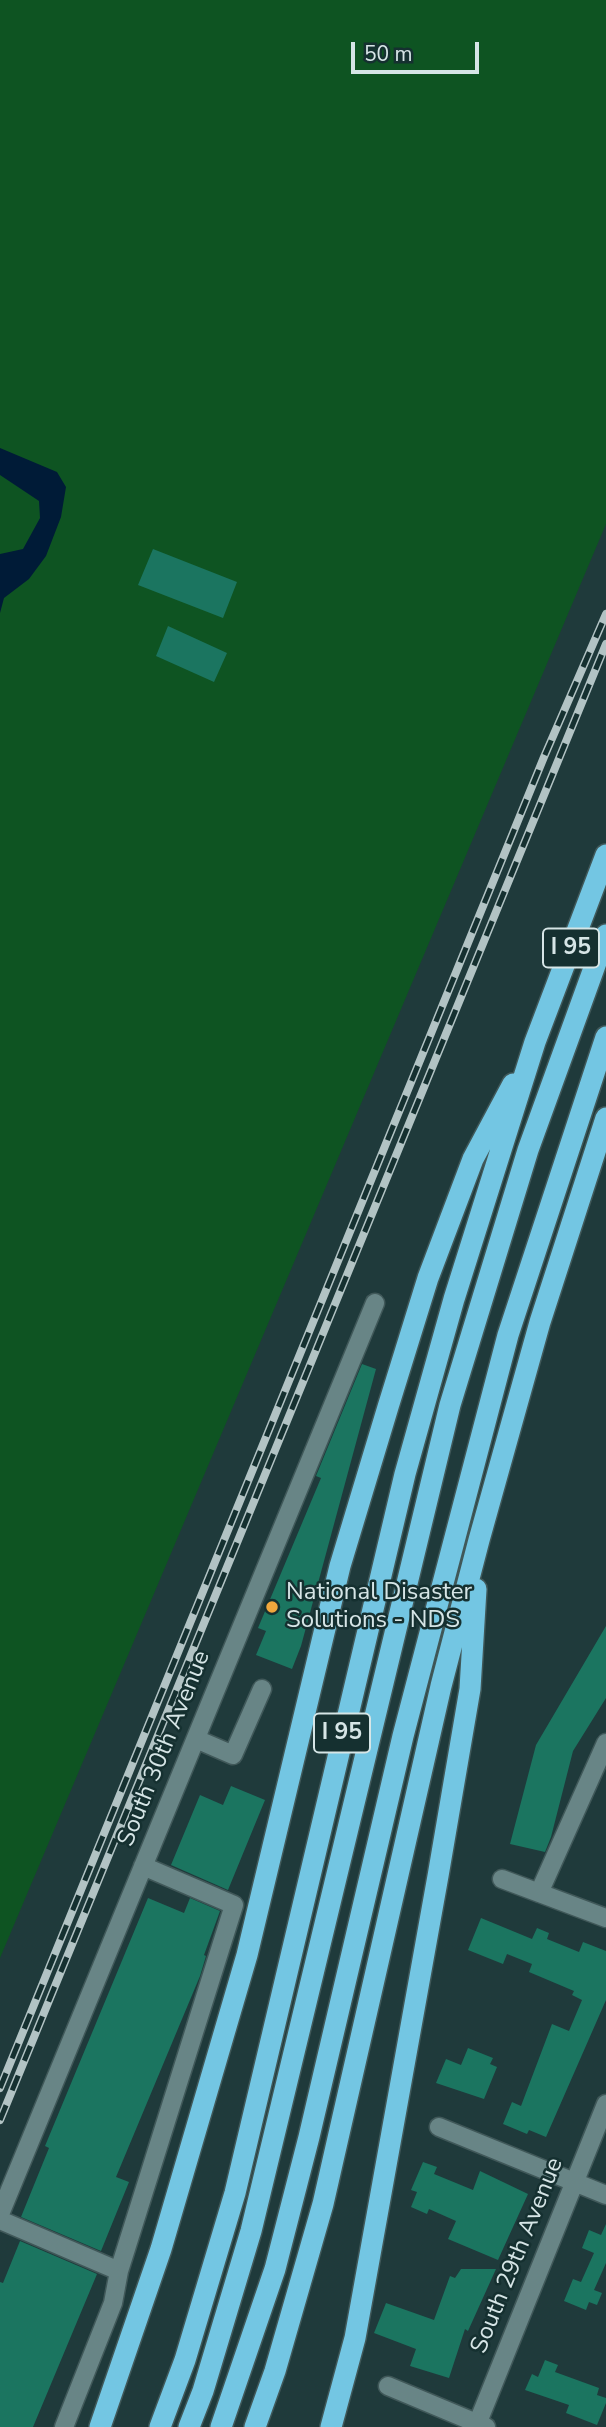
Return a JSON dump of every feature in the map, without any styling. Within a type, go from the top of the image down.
[{"type":"highway","name":"I 95","points":[[160,2427],[185,2360],[234,2193],[405,1474],[454,1299],[535,1042],[606,855]]},
{"type":"highway","points":[[189,2427],[203,2391],[251,2231],[450,1405],[528,1150],[606,935]]},
{"type":"highway","points":[[221,2427],[278,2256],[309,2137],[403,1735],[508,1335],[606,1037]]},
{"type":"highway","points":[[100,2427],[161,2249],[247,1955],[340,1566],[428,1278],[473,1159],[535,1042]]},
{"type":"highway","points":[[255,2427],[275,2371],[323,2204],[441,1686],[479,1540],[540,1322],[606,1118]]},
{"type":"highway","points":[[331,2427],[357,2324],[470,1689],[479,1540]]},
{"type":"street","name":"South 30th Avenue","points":[[0,2214],[375,1303]]},
{"type":"street","points":[[195,1739],[233,1755],[262,1689]]},
{"type":"street","points":[[539,1893],[606,1743]]},
{"type":"street","points":[[64,2427],[113,2303],[119,2270],[234,1905],[143,1866]]},
{"type":"street","points":[[502,1879],[606,1918]]},
{"type":"street","name":"South 29th Avenue","points":[[480,2426],[573,2182],[606,2104]]},
{"type":"street","points":[[439,2127],[606,2195]]},
{"type":"street","points":[[0,2220],[119,2270]]},
{"type":"street","points":[[388,2386],[480,2426]]},
{"type":"green space","points":[[0,0],[606,0],[606,524],[0,1958]]},
{"type":"water","points":[[0,448],[57,472],[66,487],[61,517],[46,556],[29,579],[4,598],[0,613],[0,554],[23,549],[40,518],[39,501],[0,475]]},
{"type":"building","points":[[153,549],[237,582],[223,618],[138,585]]},
{"type":"building","points":[[168,626],[227,653],[214,682],[156,656]]},
{"type":"building","points":[[362,1364],[376,1369],[301,1646],[292,1669],[256,1655],[266,1631],[258,1628],[321,1478],[316,1476]]},
{"type":"building","points":[[606,1626],[606,1698],[573,1751],[545,1852],[510,1844],[536,1745]]},
{"type":"building","points":[[231,1786],[265,1800],[228,1890],[171,1865],[200,1795],[223,1805]]},
{"type":"building","points":[[148,1898],[184,1913],[190,1898],[220,1911],[204,1955],[206,1956],[200,1976],[116,2177],[129,2182],[101,2251],[21,2217],[49,2148],[45,2146]]},
{"type":"building","points":[[481,1918],[532,1939],[537,1928],[549,1933],[547,1939],[579,1952],[583,1942],[606,1951],[606,2000],[546,2137],[529,2130],[527,2134],[503,2124],[512,2102],[521,2106],[552,2024],[569,2031],[582,2000],[572,1995],[574,1991],[529,1972],[532,1964],[507,1954],[503,1964],[468,1950]]},
{"type":"building","points":[[468,2048],[493,2058],[490,2064],[497,2067],[484,2099],[436,2083],[446,2059],[461,2065]]},
{"type":"building","points":[[423,2162],[437,2167],[434,2174],[473,2190],[480,2171],[528,2194],[498,2260],[448,2239],[456,2221],[429,2209],[427,2214],[411,2207],[417,2192],[411,2190]]},
{"type":"building","points":[[606,2224],[606,2263],[594,2290],[602,2293],[597,2305],[589,2302],[586,2310],[564,2301],[573,2279],[581,2282],[594,2253],[582,2248],[589,2230],[601,2235]]},
{"type":"building","points":[[20,2241],[97,2274],[33,2427],[0,2427],[0,2282],[3,2283]]},
{"type":"building","points":[[461,2269],[496,2269],[468,2331],[465,2329],[449,2378],[410,2366],[416,2349],[374,2333],[386,2303],[434,2320],[450,2276],[455,2278]]},
{"type":"building","points":[[545,2360],[558,2365],[555,2372],[599,2388],[597,2395],[606,2398],[606,2403],[597,2425],[566,2413],[569,2405],[525,2390],[532,2374],[538,2377]]},
{"type":"railway","points":[[0,2088],[544,757],[606,614]]},
{"type":"railway","points":[[0,2120],[606,644]]},
{"type":"place","name":"National Disaster Solutions - NDS","points":[[272,1607]]}]
